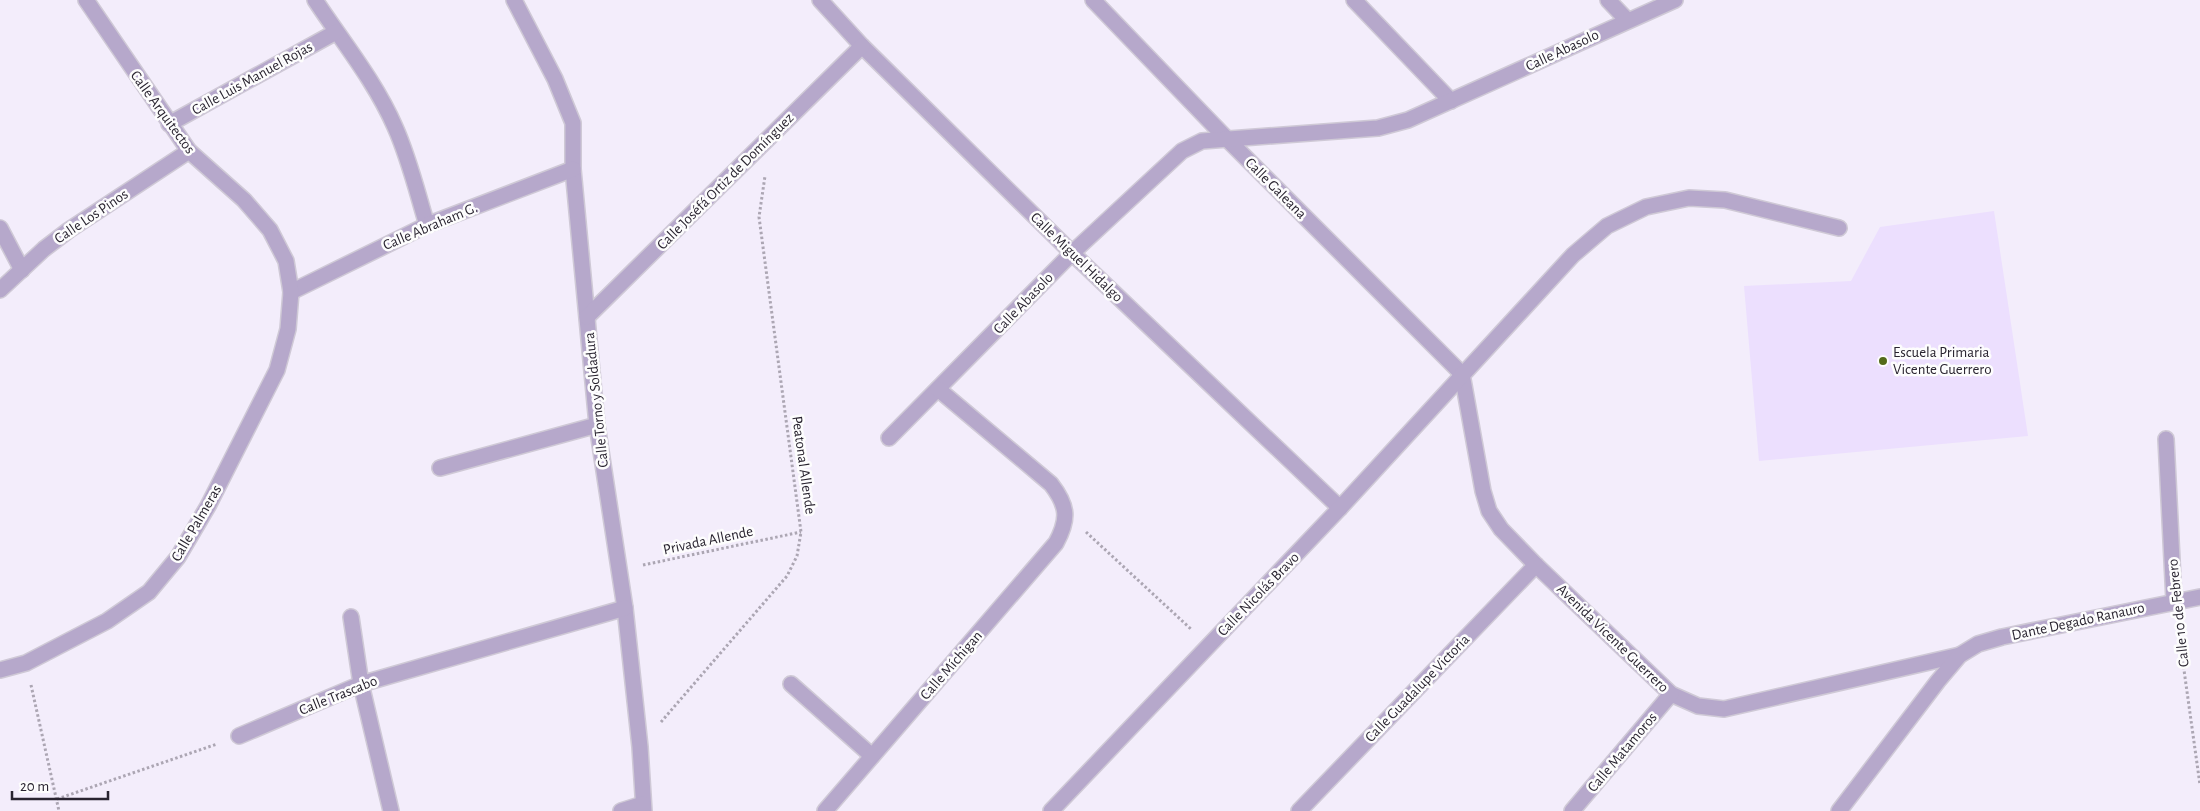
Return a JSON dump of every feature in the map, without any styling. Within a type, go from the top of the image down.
[{"type":"street","name":"Calle Arquitectos","points":[[86,0],[189,151],[244,200],[270,230],[286,261],[291,292]]},
{"type":"street","points":[[315,0],[378,94],[394,125],[407,156],[427,225]]},
{"type":"street","name":"Calle Torno y Soldadura","points":[[514,0],[555,80],[573,123],[573,169],[597,425],[625,608],[640,747],[644,807]]},
{"type":"street","name":"Calle Miguel Hidalgo","points":[[820,0],[862,46],[1072,253],[1340,508]]},
{"type":"street","name":"Calle Galeana","points":[[1093,0],[1226,138],[1462,374]]},
{"type":"street","points":[[1354,0],[1451,101]]},
{"type":"street","points":[[1608,0],[1627,20]]},
{"type":"street","name":"Calle Abasolo","points":[[889,438],[1072,253],[1182,152],[1202,141],[1378,128],[1408,120],[1675,0]]},
{"type":"street","name":"Calle Luis Manuel Rojas","points":[[169,124],[336,32]]},
{"type":"street","name":"Calle Joséfá Ortiz de Domínguez","points":[[588,317],[862,46]]},
{"type":"street","name":"Calle Los Pinos","points":[[0,290],[44,249],[69,230],[189,151]]},
{"type":"street","name":"Calle Abraham G.","points":[[291,292],[427,225],[573,169]]},
{"type":"street","name":"Calle Nicolás Bravo","points":[[1052,811],[1340,508],[1573,255],[1607,226],[1646,207],[1689,198],[1725,200],[1839,228]]},
{"type":"street","points":[[0,228],[22,270]]},
{"type":"street","name":"Calle Palmeras","points":[[0,670],[26,663],[107,621],[149,592],[178,557],[208,506],[277,370],[288,330],[291,292]]},
{"type":"street","name":"Avenida Vicente Guerrero","points":[[1462,374],[1483,491],[1489,511],[1501,529],[1536,565],[1671,694],[1698,706],[1724,709],[1960,655]]},
{"type":"street","points":[[938,389],[1051,484],[1062,499],[1066,513]]},
{"type":"street","points":[[440,468],[597,425]]},
{"type":"street","name":"Calle 10 de Febrero","points":[[2166,440],[2174,601]]},
{"type":"street","name":"Calle Míchigan","points":[[825,811],[1056,543],[1064,529],[1066,513]]},
{"type":"street","name":"Calle Guadalupe Victoria","points":[[1299,811],[1536,565]]},
{"type":"street","name":"Dante Degado Ranauro","points":[[1960,655],[1978,644],[2002,637],[2200,597]]},
{"type":"street","name":"Calle Trascabo","points":[[239,736],[361,684],[625,608]]},
{"type":"street","points":[[351,616],[361,684],[391,811]]},
{"type":"street","points":[[1839,811],[1960,655]]},
{"type":"street","points":[[791,684],[872,756]]},
{"type":"street","name":"Calle Matamoros","points":[[1572,811],[1671,694]]},
{"type":"street","points":[[621,811],[644,807]]},
{"type":"path","name":"Peatonal Allende","points":[[640,747],[787,576],[797,556],[801,532],[759,217],[765,175]]},
{"type":"path","points":[[1066,513],[1208,646]]},
{"type":"path","name":"Privada Allende","points":[[620,570],[801,532]]},
{"type":"path","name":"Calle 10 de Febrero","points":[[2174,601],[2200,785]]},
{"type":"path","points":[[26,663],[59,811]]},
{"type":"path","points":[[57,799],[239,736]]},
{"type":"shaded area","name":"Escuela Primaria Vicente Guerrero","points":[[1994,211],[2028,436],[1759,461],[1744,286],[1851,281],[1880,227]]},
{"type":"place","name":"Escuela Primaria Vicente Guerrero","points":[[1883,361]]}]
